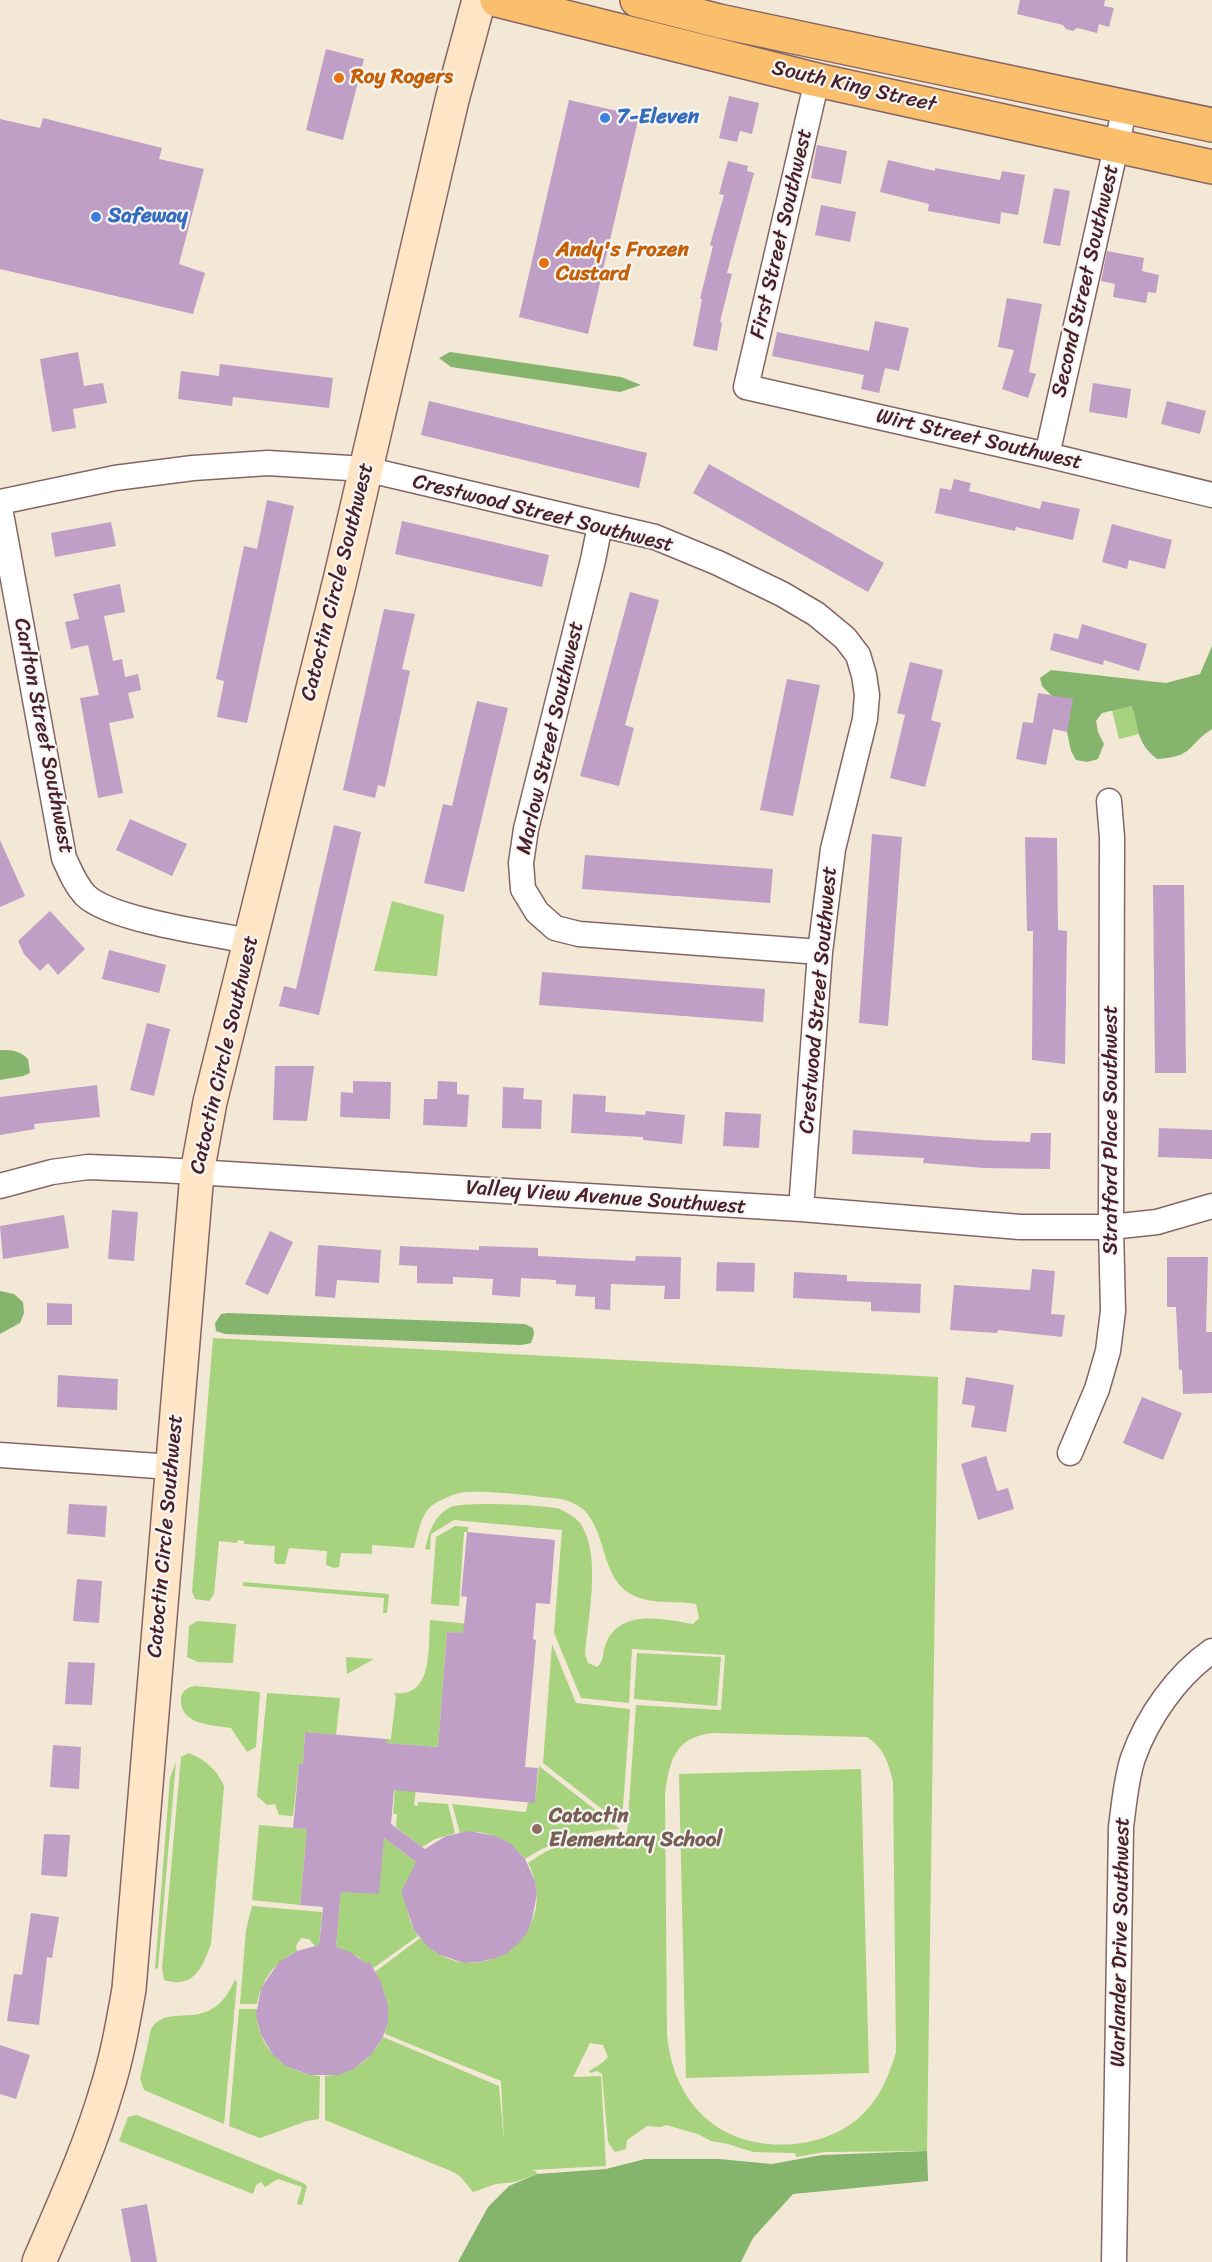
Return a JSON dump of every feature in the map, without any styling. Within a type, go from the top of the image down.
[{"type":"main road","name":"Catoctin Circle Southwest","points":[[39,2262],[107,2091],[120,2041],[129,1989],[197,1173],[210,1102],[365,470],[452,100],[479,0]]},
{"type":"main road","name":"South King Street","points":[[497,0],[817,80],[1212,167]]},
{"type":"main road","name":"South King Street","points":[[637,0],[721,11],[1125,107],[1212,125]]},
{"type":"street","name":"First Street Southwest","points":[[746,387],[817,80]]},
{"type":"street","name":"Second Street Southwest","points":[[1047,455],[1125,107]]},
{"type":"street","name":"Wirt Street Southwest","points":[[746,387],[1212,495]]},
{"type":"street","name":"Crestwood Street Southwest","points":[[0,502],[115,478],[193,468],[268,463],[365,470],[655,537],[718,563],[783,594],[816,614],[845,638],[858,655],[867,695],[866,719],[833,849],[820,952],[801,1209]]},
{"type":"street","name":"Carlton Street Southwest","points":[[0,508],[64,858],[73,879],[86,896],[118,912],[250,941]]},
{"type":"street","name":"Marlow Street Southwest","points":[[600,525],[526,829],[521,863],[523,889],[537,912],[555,928],[579,934],[820,952]]},
{"type":"street","name":"Stratford Place Southwest","points":[[1071,1453],[1097,1389],[1108,1351],[1113,1311],[1111,1227],[1112,837],[1109,801]]},
{"type":"street","name":"Valley View Avenue Southwest","points":[[0,1186],[52,1172],[88,1167],[801,1209],[1020,1227],[1111,1227],[1157,1222],[1212,1206]]},
{"type":"street","points":[[0,1455],[172,1467]]},
{"type":"street","name":"Warlander Drive Southwest","points":[[1114,2262],[1120,1827],[1132,1759],[1148,1725],[1170,1692],[1203,1657],[1212,1651]]},
{"type":"green space","points":[[450,352],[621,377],[641,385],[620,392],[451,367],[439,358]]},
{"type":"green space","points":[[1212,646],[1212,729],[1189,749],[1178,756],[1157,759],[1150,753],[1139,735],[1132,706],[1102,713],[1096,721],[1104,744],[1098,759],[1087,762],[1076,760],[1051,695],[1042,686],[1040,678],[1051,670],[1166,683],[1200,674]]},
{"type":"green space","points":[[1133,706],[1139,734],[1119,739],[1112,710]]},
{"type":"green space","points":[[392,901],[444,915],[437,976],[374,971]]},
{"type":"green space","points":[[0,1050],[15,1051],[25,1056],[28,1059],[30,1073],[0,1080]]},
{"type":"green space","points":[[0,1291],[14,1294],[23,1302],[24,1313],[20,1323],[0,1334]]},
{"type":"green space","points":[[221,1314],[525,1324],[533,1328],[534,1334],[531,1343],[521,1345],[225,1334],[216,1331],[215,1323]]},
{"type":"green space","points":[[213,1338],[938,1377],[927,2151],[825,2152],[796,2157],[795,2153],[753,2152],[711,2141],[698,2134],[666,2125],[647,2126],[627,2140],[626,2149],[615,2152],[608,2142],[602,2074],[589,2071],[608,2057],[603,2045],[590,2043],[573,2077],[601,2076],[606,2166],[531,2170],[536,2171],[537,2174],[473,2192],[460,2176],[451,2171],[325,2120],[325,2076],[335,2075],[359,2065],[372,2053],[383,2037],[499,2086],[504,2141],[501,2081],[385,2034],[386,2002],[375,1972],[420,1938],[441,1956],[465,1963],[487,1960],[508,1951],[525,1935],[535,1914],[536,1889],[528,1863],[556,1847],[576,1840],[608,1834],[608,1838],[617,1838],[617,1833],[627,1833],[636,1705],[721,1710],[725,1655],[632,1649],[629,1703],[581,1698],[554,1633],[562,1530],[454,1520],[431,1534],[430,1550],[425,1549],[436,1520],[445,1510],[458,1505],[502,1504],[548,1507],[560,1509],[571,1515],[582,1526],[591,1554],[592,1588],[585,1654],[588,1663],[597,1667],[601,1662],[607,1641],[623,1624],[633,1620],[657,1619],[693,1624],[699,1618],[696,1604],[651,1601],[626,1591],[612,1574],[592,1520],[581,1507],[557,1498],[494,1492],[465,1492],[447,1497],[427,1510],[414,1548],[372,1545],[372,1554],[341,1553],[339,1567],[334,1568],[326,1565],[327,1551],[289,1548],[285,1564],[276,1564],[274,1561],[275,1546],[244,1544],[244,1541],[238,1540],[237,1543],[219,1541],[214,1594],[209,1601],[195,1599],[192,1592]],"holes":[[[714,1733],[867,1737],[873,1741],[884,1756],[893,1782],[896,2052],[894,2060],[884,2084],[870,2106],[841,2130],[804,2143],[768,2144],[745,2140],[724,2131],[706,2119],[692,2103],[680,2083],[672,2061],[667,2035],[665,1795],[672,1761],[676,1752],[690,1739]]]},
{"type":"green space","points":[[455,1526],[468,1527],[468,1532],[464,1532],[459,1606],[431,1604],[436,1537]]},
{"type":"green space","points":[[243,1582],[389,1594],[387,1613],[383,1613],[384,1598],[243,1586]]},
{"type":"green space","points":[[430,1620],[470,1624],[469,1634],[447,1632],[438,1747],[386,1743],[386,1739],[391,1739],[396,1697],[394,1693],[407,1692],[416,1688],[426,1669]]},
{"type":"green space","points":[[197,1621],[236,1624],[233,1663],[198,1662],[187,1657],[189,1626]]},
{"type":"green space","points":[[552,1644],[576,1703],[630,1709],[622,1821],[620,1823],[543,1763]]},
{"type":"green space","points":[[637,1653],[721,1657],[717,1706],[634,1699]]},
{"type":"green space","points":[[346,1657],[374,1659],[347,1674]]},
{"type":"green space","points":[[195,1686],[260,1692],[256,1747],[247,1752],[231,1728],[198,1722],[185,1714],[182,1707],[182,1695],[186,1689]]},
{"type":"green space","points":[[267,1693],[340,1698],[336,1735],[305,1732],[303,1764],[299,1764],[293,1816],[279,1815],[275,1804],[267,1805],[257,1796]]},
{"type":"green space","points":[[189,1753],[210,1766],[224,1786],[211,1944],[204,1961],[195,1974],[183,1982],[174,1982],[164,1980],[162,1969],[181,1757]]},
{"type":"green space","points":[[176,1762],[158,1968],[155,1969],[170,1778]]},
{"type":"green space","points":[[419,1763],[414,1805],[418,1806],[418,1802],[448,1804],[455,1833],[435,1839],[422,1847],[396,1827],[397,1814],[393,1814],[395,1785]]},
{"type":"green space","points":[[539,1766],[620,1829],[594,1831],[570,1837],[547,1846],[525,1859],[511,1846],[496,1837],[479,1832],[460,1833],[452,1804],[526,1812],[528,1802],[535,1802]]},
{"type":"green space","points":[[861,1769],[869,2073],[686,2078],[679,1774]]},
{"type":"green space","points":[[259,1825],[307,1829],[300,1905],[252,1900]]},
{"type":"green space","points":[[384,1838],[416,1862],[409,1881],[406,1899],[409,1918],[418,1936],[372,1969],[357,1956],[336,1947],[341,1892]]},
{"type":"green space","points":[[252,1906],[322,1912],[319,1946],[315,1946],[309,1939],[301,1938],[296,1946],[297,1951],[289,1955],[270,1973],[262,1987],[257,2004],[240,2004],[246,1930]]},
{"type":"green space","points":[[235,1980],[237,1982],[224,2124],[144,2090],[140,2079],[151,2029],[157,2022],[171,2016],[206,2012],[224,1998]]},
{"type":"green space","points":[[239,2009],[257,2009],[261,2035],[274,2056],[295,2070],[320,2076],[319,2119],[260,2138],[229,2126]]},
{"type":"green space","points":[[137,2115],[303,2183],[307,2186],[302,2205],[297,2204],[302,2187],[278,2179],[265,2187],[261,2182],[256,2185],[253,2194],[119,2141],[128,2117]]},
{"type":"green space","points":[[927,2151],[928,2181],[793,2194],[753,2238],[741,2262],[458,2262],[488,2207],[509,2186],[537,2174],[606,2169],[645,2159],[719,2159],[772,2164],[822,2155]]},
{"type":"building","points":[[1020,0],[1105,0],[1104,6],[1114,8],[1109,27],[1099,24],[1097,33],[1077,28],[1073,31],[1066,29],[1063,25],[1017,14]]},
{"type":"building","name":"Roy Rogers","points":[[326,49],[364,59],[343,140],[306,130]]},
{"type":"building","points":[[729,96],[759,103],[752,134],[740,131],[737,142],[719,138]]},
{"type":"building","points":[[569,100],[639,116],[588,334],[519,317]]},
{"type":"building","name":"Safeway","points":[[43,118],[162,148],[159,159],[204,169],[179,264],[205,273],[193,314],[0,269],[0,119],[40,128]]},
{"type":"building","points":[[817,145],[847,151],[841,184],[811,178]]},
{"type":"building","points":[[888,160],[935,171],[935,168],[1000,180],[1002,171],[1025,175],[1018,215],[1001,212],[1000,224],[928,211],[929,204],[880,192]]},
{"type":"building","points":[[728,161],[748,166],[747,171],[754,173],[727,273],[732,274],[720,322],[722,323],[717,351],[693,346],[702,299],[700,299],[713,246],[710,245],[724,195],[719,194]]},
{"type":"building","points":[[1054,188],[1070,191],[1060,246],[1043,243]]},
{"type":"building","points":[[821,205],[856,212],[850,242],[815,235]]},
{"type":"building","points":[[1107,251],[1144,258],[1142,271],[1159,275],[1156,293],[1148,292],[1146,303],[1113,297],[1115,284],[1101,281]]},
{"type":"building","points":[[1007,298],[1042,304],[1029,372],[1036,374],[1028,398],[1002,389],[1014,350],[998,347]]},
{"type":"building","points":[[875,321],[909,328],[899,371],[885,368],[879,393],[861,389],[864,375],[772,356],[777,332],[869,351]]},
{"type":"building","points":[[78,352],[84,386],[103,383],[107,403],[73,409],[76,428],[52,432],[40,359]]},
{"type":"building","points":[[220,364],[333,378],[329,408],[233,397],[232,406],[178,399],[181,371],[219,376]]},
{"type":"building","points":[[1093,383],[1131,389],[1127,418],[1089,412]]},
{"type":"building","points":[[429,401],[647,453],[639,488],[421,435]]},
{"type":"building","points":[[1167,401],[1206,411],[1200,434],[1161,424]]},
{"type":"building","points":[[709,464],[884,563],[868,592],[693,493]]},
{"type":"building","points":[[954,479],[971,483],[969,491],[1040,509],[1042,501],[1080,509],[1073,540],[1016,527],[1015,531],[935,513],[940,488],[951,490]]},
{"type":"building","points":[[267,500],[294,506],[247,723],[217,717],[224,681],[216,679],[244,546],[257,549]]},
{"type":"building","points":[[402,521],[549,555],[542,587],[395,554]]},
{"type":"building","points":[[111,522],[116,546],[55,557],[51,533]]},
{"type":"building","points":[[1112,524],[1172,540],[1165,569],[1129,560],[1127,569],[1102,562]]},
{"type":"building","points":[[120,584],[125,612],[104,616],[113,661],[122,659],[125,677],[138,674],[141,690],[128,693],[134,718],[109,723],[123,793],[98,798],[80,698],[99,695],[88,645],[71,649],[65,622],[79,619],[73,594]]},
{"type":"building","points":[[630,592],[659,600],[625,725],[634,728],[619,786],[580,776]]},
{"type":"building","points":[[384,609],[415,614],[402,669],[410,671],[385,787],[378,785],[375,798],[343,790]]},
{"type":"building","points":[[1082,624],[1147,644],[1139,671],[1104,660],[1103,665],[1050,650],[1054,633],[1078,639]]},
{"type":"building","points":[[910,662],[943,670],[931,720],[941,723],[925,787],[890,778],[905,715],[897,713]]},
{"type":"building","points":[[787,679],[820,685],[793,816],[760,810]]},
{"type":"building","points":[[1038,693],[1073,699],[1067,732],[1053,729],[1046,765],[1016,759],[1023,722],[1033,723]]},
{"type":"building","points":[[477,701],[508,708],[464,892],[424,883],[443,804],[452,806]]},
{"type":"building","points":[[130,819],[187,844],[172,876],[116,850]]},
{"type":"building","points":[[334,825],[361,832],[319,1015],[279,1006],[284,986],[296,989]]},
{"type":"building","points":[[872,834],[902,837],[888,1026],[859,1023]]},
{"type":"building","points":[[1025,837],[1057,838],[1058,930],[1067,931],[1065,1064],[1032,1060],[1033,931],[1027,931]]},
{"type":"building","points":[[0,840],[25,896],[0,907]]},
{"type":"building","points":[[585,855],[773,869],[770,903],[582,889]]},
{"type":"building","points":[[1153,885],[1184,885],[1186,1073],[1155,1073]]},
{"type":"building","points":[[50,911],[85,949],[58,975],[48,963],[40,971],[24,954],[18,941]]},
{"type":"building","points":[[109,950],[166,965],[159,993],[102,979]]},
{"type":"building","points":[[542,972],[765,989],[763,1022],[539,1005]]},
{"type":"building","points":[[147,1023],[170,1029],[154,1096],[130,1090]]},
{"type":"building","points":[[275,1066],[314,1066],[307,1121],[273,1120]]},
{"type":"building","points":[[353,1081],[391,1082],[390,1119],[340,1117],[341,1092],[353,1093]]},
{"type":"building","points":[[438,1081],[457,1082],[457,1094],[469,1095],[467,1127],[423,1125],[424,1099],[437,1099]]},
{"type":"building","points":[[97,1085],[100,1117],[34,1124],[35,1129],[0,1135],[0,1097]]},
{"type":"building","points":[[503,1087],[524,1088],[523,1099],[542,1100],[541,1129],[502,1128]]},
{"type":"building","points":[[573,1094],[606,1096],[605,1112],[645,1115],[646,1111],[685,1115],[682,1144],[643,1140],[643,1137],[571,1133]]},
{"type":"building","points":[[725,1112],[761,1114],[759,1148],[723,1146]]},
{"type":"building","points":[[1159,1128],[1212,1130],[1212,1159],[1158,1157]]},
{"type":"building","points":[[853,1130],[1030,1142],[1031,1133],[1051,1133],[1050,1169],[984,1168],[923,1163],[924,1158],[852,1154]]},
{"type":"building","points":[[112,1210],[138,1212],[134,1261],[108,1259]]},
{"type":"building","points":[[64,1215],[69,1248],[3,1259],[0,1226]]},
{"type":"building","points":[[270,1231],[293,1242],[268,1295],[245,1284]]},
{"type":"building","points":[[318,1245],[381,1250],[379,1283],[337,1280],[335,1298],[315,1296]]},
{"type":"building","points":[[400,1246],[479,1250],[479,1246],[538,1248],[538,1256],[635,1261],[636,1256],[681,1257],[680,1299],[664,1299],[665,1286],[611,1284],[610,1310],[595,1309],[595,1297],[575,1296],[576,1285],[556,1284],[556,1280],[521,1278],[520,1297],[492,1295],[493,1279],[453,1277],[453,1284],[417,1283],[417,1266],[399,1265]]},
{"type":"building","points":[[1167,1257],[1208,1257],[1206,1332],[1212,1332],[1212,1393],[1183,1394],[1182,1370],[1179,1370],[1176,1307],[1167,1307]]},
{"type":"building","points":[[717,1262],[755,1263],[754,1292],[716,1291]]},
{"type":"building","points":[[1032,1269],[1055,1271],[1051,1314],[1065,1315],[1062,1337],[998,1330],[997,1333],[950,1330],[954,1285],[1030,1290]]},
{"type":"building","points":[[794,1272],[847,1275],[847,1281],[921,1284],[920,1313],[871,1311],[871,1302],[793,1298]]},
{"type":"building","points":[[47,1303],[72,1304],[72,1325],[47,1325]]},
{"type":"building","points":[[58,1375],[118,1379],[117,1410],[57,1407]]},
{"type":"building","points":[[966,1377],[1014,1385],[1006,1432],[971,1427],[975,1406],[962,1404]]},
{"type":"building","points":[[1142,1397],[1182,1413],[1163,1460],[1123,1443]]},
{"type":"building","points":[[986,1456],[997,1491],[1008,1488],[1014,1509],[978,1520],[961,1464]]},
{"type":"building","points":[[69,1504],[107,1506],[105,1537],[67,1534]]},
{"type":"building","name":"Catoctin Elementary School","points":[[467,1532],[555,1540],[550,1604],[536,1603],[533,1639],[536,1640],[525,1767],[538,1768],[535,1803],[394,1790],[391,1824],[425,1849],[446,1836],[469,1831],[496,1836],[511,1844],[525,1859],[535,1881],[537,1894],[532,1920],[527,1933],[518,1944],[506,1954],[496,1958],[464,1963],[440,1955],[427,1946],[414,1930],[401,1892],[416,1862],[384,1838],[379,1894],[341,1892],[336,1947],[350,1952],[367,1964],[369,1961],[381,1982],[388,2006],[388,2022],[383,2037],[372,2054],[355,2068],[339,2075],[310,2075],[286,2066],[273,2055],[261,2035],[256,2015],[261,1988],[279,1962],[297,1951],[319,1945],[323,1907],[300,1905],[307,1829],[293,1828],[299,1764],[303,1764],[305,1732],[386,1739],[386,1743],[438,1747],[447,1632],[463,1633],[467,1597],[461,1596]]},
{"type":"building","points":[[77,1579],[102,1581],[99,1623],[73,1621]]},
{"type":"building","points":[[68,1662],[95,1663],[92,1705],[65,1704]]},
{"type":"building","points":[[53,1745],[81,1747],[79,1789],[50,1787]]},
{"type":"building","points":[[44,1834],[70,1835],[67,1877],[41,1875]]},
{"type":"building","points":[[31,1913],[59,1917],[52,1958],[47,1957],[39,2025],[7,2021],[14,1974],[22,1975]]},
{"type":"building","points":[[0,2045],[30,2055],[16,2099],[0,2094]]},
{"type":"building","points":[[147,2204],[157,2262],[131,2262],[121,2209]]},
{"type":"place","name":"Roy Rogers","points":[[339,78]]},
{"type":"place","name":"7-Eleven","points":[[605,118]]},
{"type":"place","name":"Safeway","points":[[96,217]]},
{"type":"place","name":"Andy's Frozen Custard","points":[[544,263]]},
{"type":"place","name":"Catoctin Elementary School","points":[[537,1829]]}]
